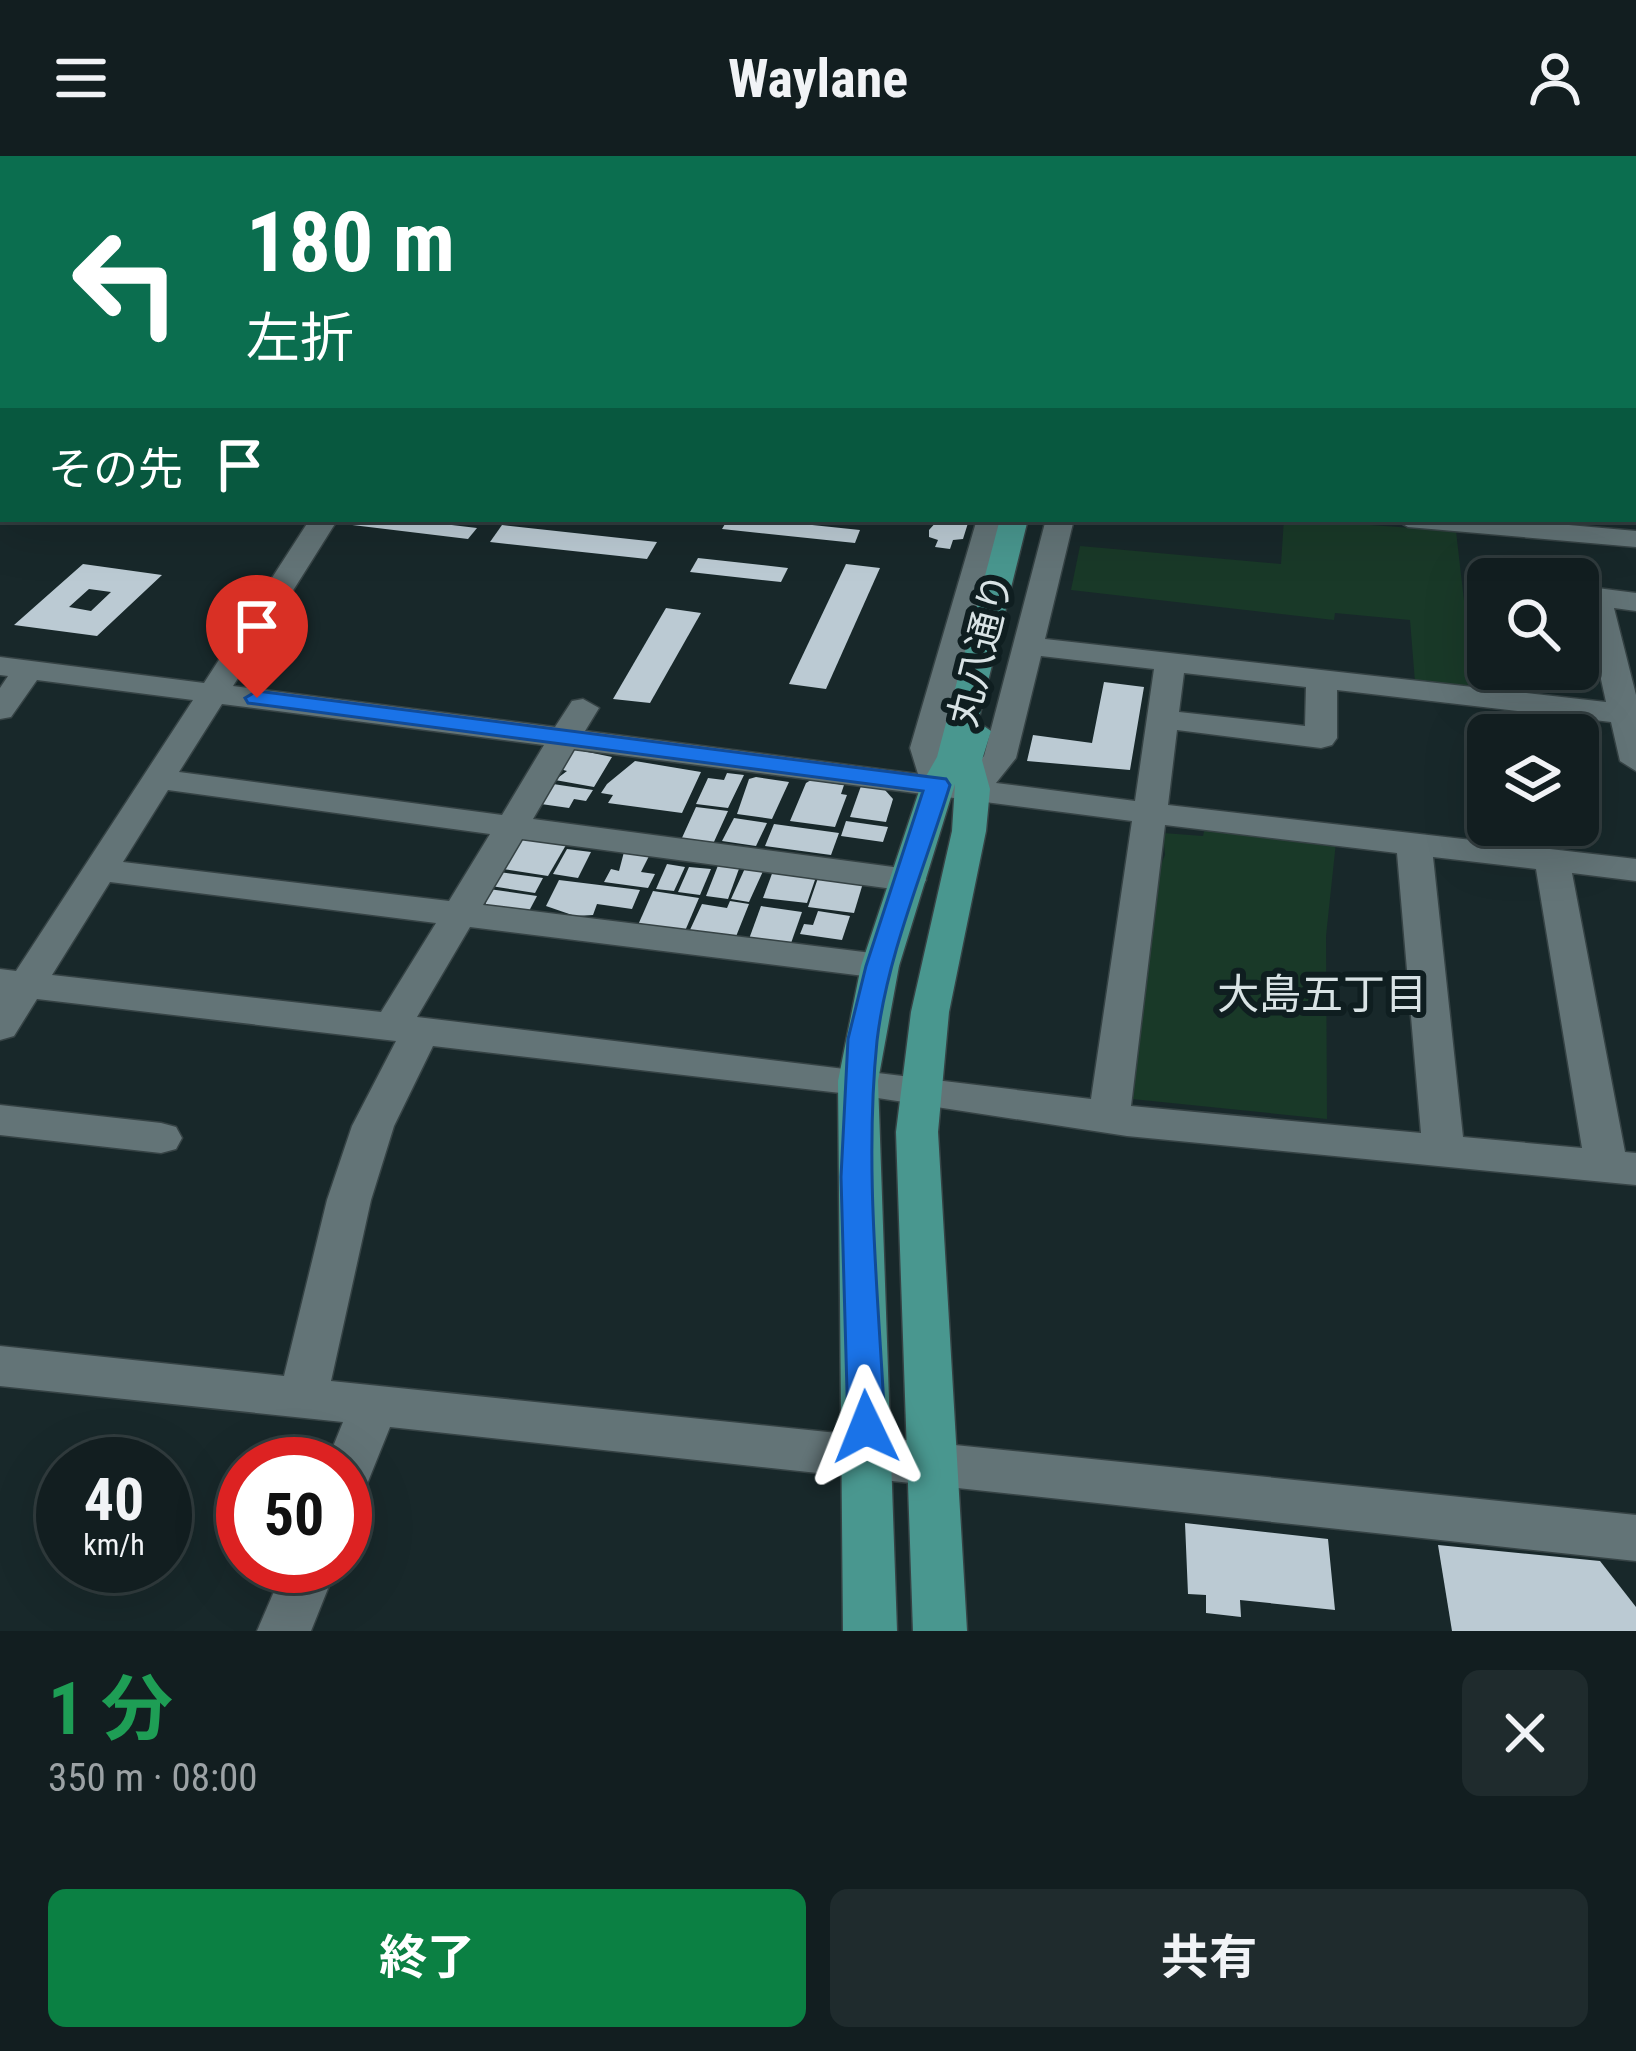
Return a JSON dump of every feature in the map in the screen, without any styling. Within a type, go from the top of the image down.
[{"type":"main road","name":"丸八通り","points":[[940,1631],[917,1180],[919,1093],[930,1012],[969,831],[958,773],[1014,522]]},
{"type":"main road","name":"丸八通り","points":[[870,1631],[858,1081],[880,966],[908,880],[958,773],[1030,522]]},
{"type":"street","points":[[0,1027],[13,983],[100,870],[322,522]]},
{"type":"street","points":[[958,773],[926,748],[990,522]]},
{"type":"street","points":[[958,773],[1000,758],[1059,522]]},
{"type":"street","points":[[1442,522],[1636,539]]},
{"type":"street","points":[[1636,602],[1597,597],[1621,639],[1636,761]]},
{"type":"street","points":[[1030,646],[1631,714]]},
{"type":"street","points":[[1109,1117],[1170,664]]},
{"type":"street","points":[[0,710],[14,668],[213,693],[574,723],[958,773],[1148,813],[1636,870]]},
{"type":"street","points":[[1162,719],[1321,738],[1322,680]]},
{"type":"street","points":[[304,1394],[349,1200],[407,1028],[458,914],[574,723]]},
{"type":"street","points":[[158,779],[908,880]]},
{"type":"street","points":[[1414,844],[1443,1149]]},
{"type":"street","points":[[13,983],[858,1081],[919,1093],[1090,1110],[1109,1117],[1626,1172],[1568,970],[1552,860]]},
{"type":"street","points":[[100,870],[880,966]]},
{"type":"street","points":[[0,1120],[161,1138]]},
{"type":"street","points":[[0,1366],[304,1394],[1636,1538]]},
{"type":"street","points":[[362,1437],[375,1405]]},
{"type":"street","points":[[284,1631],[299,1593]]},
{"type":"green space","points":[[1284,522],[1456,531],[1467,627],[1467,687],[1415,682],[1410,620],[1335,613],[1334,620],[1071,590],[1080,546],[1281,564]]},
{"type":"green space","points":[[1205,827],[1336,842],[1326,936],[1327,1119],[1132,1099],[1159,869],[1165,855],[1163,833],[1203,836]]},
{"type":"building","points":[[426,522],[477,528],[468,539],[344,524]]},
{"type":"building","points":[[726,522],[783,522],[860,530],[855,543],[722,529]]},
{"type":"building","points":[[936,522],[968,523],[963,539],[953,540],[950,549],[935,547],[938,540],[929,537]]},
{"type":"building","points":[[502,525],[657,542],[647,559],[490,542]]},
{"type":"building","points":[[698,558],[788,568],[781,582],[690,572]]},
{"type":"building","points":[[83,564],[162,575],[97,636],[14,625]],"holes":[[[89,589],[111,592],[91,611],[69,607]]]},
{"type":"building","points":[[846,564],[880,568],[826,689],[789,684]]},
{"type":"building","points":[[666,608],[701,613],[650,703],[613,699]]},
{"type":"building","points":[[1104,682],[1144,687],[1130,770],[1027,761],[1033,735],[1092,743]]},
{"type":"building","points":[[573,749],[612,757],[594,787],[555,780],[567,771],[560,769]]},
{"type":"building","points":[[635,761],[701,772],[682,813],[608,803],[613,795],[601,793]]},
{"type":"building","points":[[727,773],[744,775],[728,808],[696,804],[708,778],[724,780]]},
{"type":"building","points":[[749,779],[789,782],[772,819],[737,814]]},
{"type":"building","points":[[811,780],[844,785],[841,794],[847,795],[835,827],[790,821]]},
{"type":"building","points":[[553,784],[593,790],[586,801],[574,799],[569,808],[541,804]]},
{"type":"building","points":[[861,786],[885,790],[893,799],[886,822],[850,817]]},
{"type":"building","points":[[696,807],[728,811],[713,844],[681,840]]},
{"type":"building","points":[[734,818],[767,823],[756,846],[722,841]]},
{"type":"building","points":[[846,821],[888,827],[883,842],[841,836]]},
{"type":"building","points":[[774,824],[839,833],[831,855],[765,846]]},
{"type":"building","points":[[521,838],[566,845],[548,876],[503,869]]},
{"type":"building","points":[[567,849],[591,852],[578,878],[553,874]]},
{"type":"building","points":[[624,852],[649,856],[641,872],[655,874],[648,888],[604,882],[611,869],[619,871]]},
{"type":"building","points":[[719,863],[740,866],[728,899],[706,896]]},
{"type":"building","points":[[667,864],[685,867],[674,891],[656,889]]},
{"type":"building","points":[[746,866],[764,869],[749,902],[731,899]]},
{"type":"building","points":[[689,867],[711,869],[700,895],[678,892]]},
{"type":"building","points":[[773,871],[816,877],[807,903],[763,898]]},
{"type":"building","points":[[499,872],[543,878],[535,893],[491,886]]},
{"type":"building","points":[[818,878],[863,883],[854,913],[808,907]]},
{"type":"building","points":[[559,880],[640,890],[632,909],[597,904],[593,915],[575,916],[546,906]]},
{"type":"building","points":[[489,889],[537,896],[528,913],[485,907]]},
{"type":"building","points":[[653,891],[699,898],[685,931],[638,925]]},
{"type":"building","points":[[730,901],[749,904],[735,939],[689,932],[702,904],[727,908]]},
{"type":"building","points":[[761,906],[802,912],[790,946],[749,939]]},
{"type":"building","points":[[818,911],[850,916],[842,940],[800,934],[804,924],[813,925]]},
{"type":"building","points":[[1185,1523],[1328,1539],[1335,1610],[1240,1600],[1241,1617],[1206,1613],[1206,1595],[1188,1594]]},
{"type":"building","points":[[1438,1545],[1600,1561],[1636,1607],[1636,1631],[1452,1631]]},
{"type":"district","name":"大島五丁目","points":[[1322,994]]},
{"type":"route","points":[[257,698],[938,785],[880,966],[862,1039],[858,1177],[866,1427]]}]
